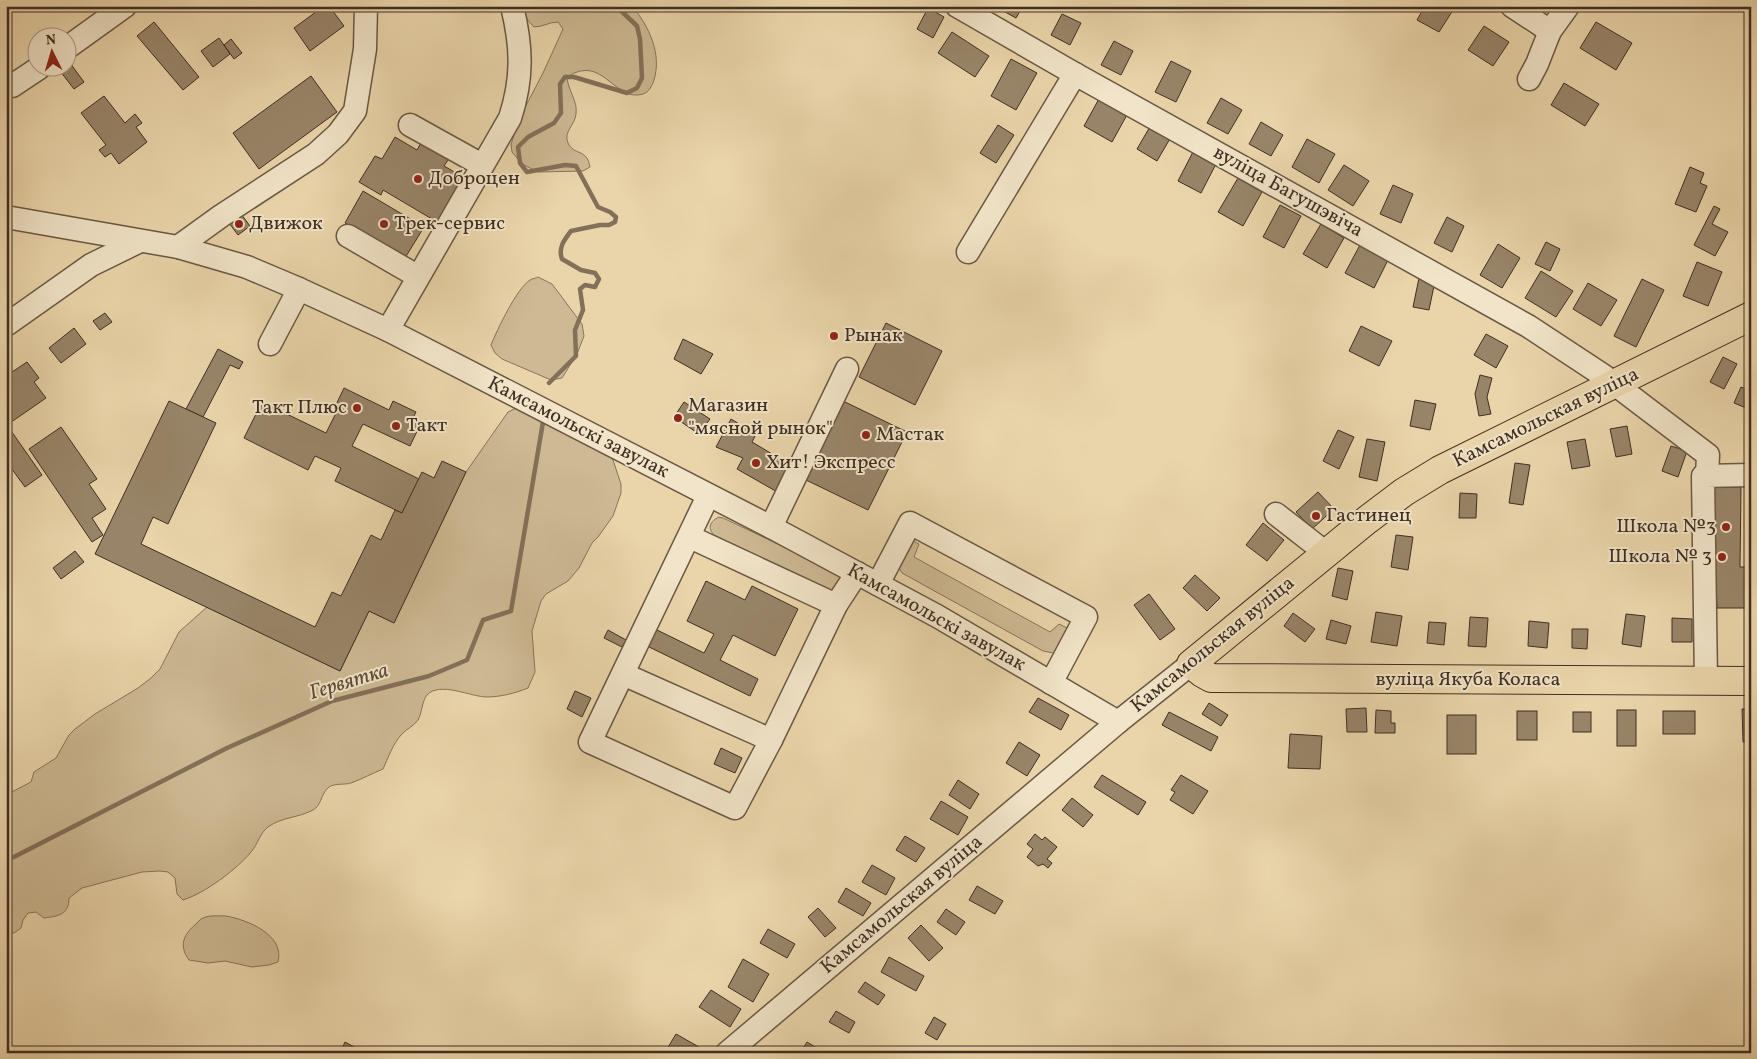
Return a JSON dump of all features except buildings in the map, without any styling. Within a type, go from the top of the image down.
[{"type":"main road","name":"Камсамольская вуліца","points":[[1191,664],[1326,553],[1404,492],[1440,470],[1751,316]]},
{"type":"main road","name":"вуліца Якуба Коласа","points":[[1191,664],[1210,678],[1751,681]]},
{"type":"street","points":[[78,40],[125,6]]},
{"type":"street","points":[[178,247],[221,216],[316,154],[338,134],[355,112],[365,49],[366,6]]},
{"type":"street","points":[[388,330],[417,276],[510,118],[517,96],[520,53],[519,33],[512,6]]},
{"type":"street","name":"вуліца Багушэвіча","points":[[957,6],[1075,74],[1528,326],[1615,384],[1708,455],[1707,476]]},
{"type":"street","points":[[1512,6],[1550,31]]},
{"type":"street","points":[[1529,79],[1550,31],[1568,6]]},
{"type":"street","points":[[968,252],[1075,74]]},
{"type":"street","points":[[6,87],[12,86],[28,75]]},
{"type":"street","points":[[410,125],[482,165]]},
{"type":"street","name":"Камсамольскі завулак","points":[[6,218],[178,247],[247,268],[299,289],[388,330],[771,527],[938,616],[1118,722]]},
{"type":"street","points":[[348,236],[417,276]]},
{"type":"street","points":[[6,325],[91,265],[140,240]]},
{"type":"street","points":[[270,344],[299,289]]},
{"type":"street","points":[[771,527],[847,369]]},
{"type":"street","points":[[1706,681],[1703,476],[1751,475]]},
{"type":"street","points":[[708,496],[690,538],[590,742],[735,808],[771,740],[836,605],[857,573]]},
{"type":"street","points":[[1276,514],[1326,553]]},
{"type":"street","points":[[878,584],[910,523],[1086,617],[1051,682]]},
{"type":"street","points":[[690,538],[836,605]]},
{"type":"street","name":"Камсамольская вуліца","points":[[727,1053],[1118,722],[1191,664]]},
{"type":"street","points":[[623,674],[771,740]]},
{"type":"shaded area","points":[[520,6],[632,6],[649,31],[655,50],[656,70],[654,80],[647,92],[633,95],[624,92],[599,74],[590,71],[579,71],[567,77],[576,109],[575,118],[568,132],[567,139],[571,147],[583,154],[588,161],[590,167],[583,171],[538,172],[522,164],[512,152],[511,145],[518,121],[563,29],[558,22],[534,27],[524,16]]},
{"type":"shaded area","points":[[538,277],[552,284],[582,324],[584,336],[577,354],[562,378],[551,380],[502,359],[495,353],[491,345],[519,291],[530,280]]},
{"type":"shaded area","points":[[516,408],[603,447],[613,460],[621,484],[621,493],[613,516],[592,543],[579,568],[568,581],[546,594],[541,601],[532,631],[535,672],[528,688],[518,692],[487,697],[447,689],[433,691],[425,698],[418,720],[403,733],[396,743],[383,769],[351,783],[329,787],[315,809],[279,821],[268,827],[251,852],[237,866],[220,880],[192,897],[183,900],[177,894],[175,878],[168,872],[142,872],[82,888],[69,898],[69,904],[62,914],[44,918],[36,912],[28,913],[23,920],[21,928],[14,933],[6,933],[6,795],[31,782],[34,772],[56,758],[69,735],[75,729],[151,678],[160,669],[179,632],[207,607],[340,671],[369,611],[394,623],[466,472],[508,412]]},
{"type":"shaded area","points":[[719,517],[839,573],[841,581],[832,591],[714,535],[710,525]]},
{"type":"shaded area","points":[[913,541],[919,544],[914,557],[1050,632],[1059,624],[1067,628],[1061,648],[1053,653],[1043,651],[902,573],[898,566]]},
{"type":"shaded area","points":[[226,916],[244,921],[263,930],[276,944],[279,952],[278,962],[252,967],[225,961],[208,963],[189,960],[183,945],[189,931],[202,918]]},
{"type":"waterway","name":"Гервятка","points":[[549,383],[576,356],[575,330],[583,310],[580,289],[585,285],[595,287],[599,279],[595,273],[581,270],[562,259],[562,244],[571,231],[609,225],[615,222],[616,217],[598,207],[576,166],[565,165],[527,172],[520,163],[518,147],[528,137],[554,123],[561,113],[560,84],[565,77],[574,77],[627,93],[637,88],[642,78],[640,39],[637,26],[616,6]]},
{"type":"waterway","name":"Гервятка","points":[[6,861],[227,748],[332,701],[429,676],[467,660],[483,620],[511,611],[543,422]]},
{"type":"place","name":"Доброцен","points":[[418,179]]},
{"type":"place","name":"Движок","points":[[239,224]]},
{"type":"place","name":"Трек-сервис","points":[[384,224]]},
{"type":"place","name":"Рынак","points":[[834,336]]},
{"type":"place","name":"Такт Плюс","points":[[357,408]]},
{"type":"place","name":"Магазин \"мясной рынок\"","points":[[678,418]]},
{"type":"place","name":"Такт","points":[[396,426]]},
{"type":"place","name":"Мастак","points":[[866,435]]},
{"type":"place","name":"Хит! Экспресс","points":[[756,463]]},
{"type":"place","name":"Гастинец","points":[[1316,516]]},
{"type":"place","name":"Школа №3","points":[[1726,527]]},
{"type":"place","name":"Школа № 3","points":[[1722,557]]}]
